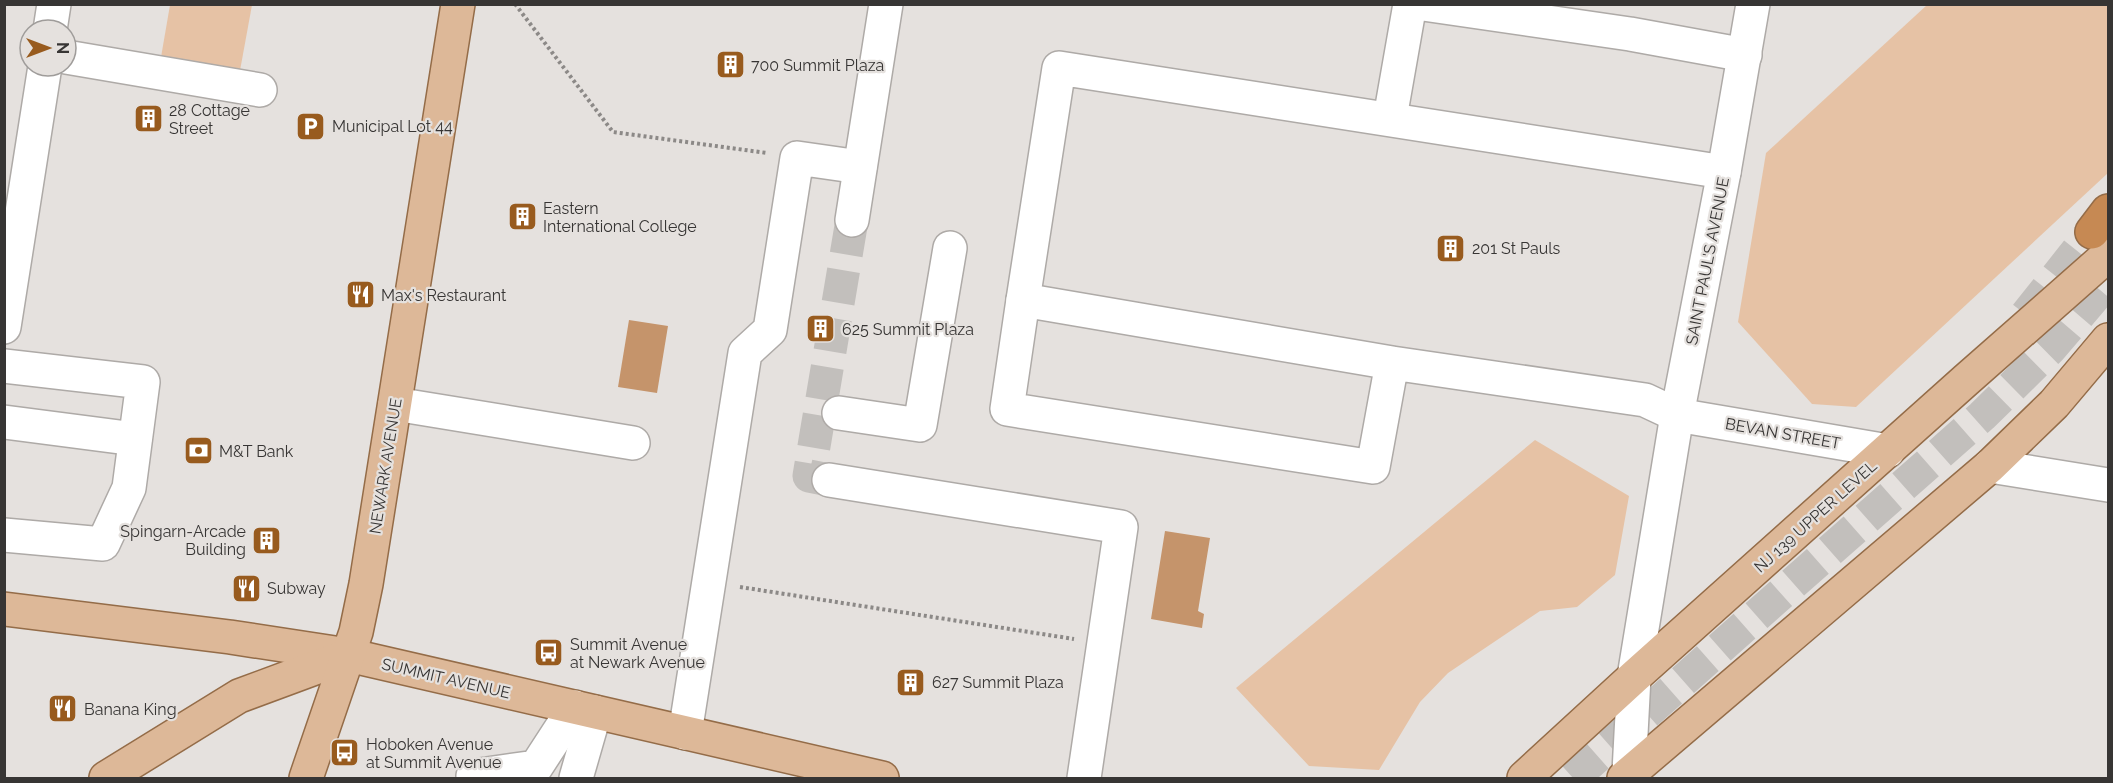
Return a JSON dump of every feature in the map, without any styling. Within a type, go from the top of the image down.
[{"type":"main road","name":"NEWARK AVENUE","points":[[306,778],[356,632],[366,584],[458,4]]},
{"type":"main road","name":"NJ 139 UPPER LEVEL","points":[[1524,778],[1966,380],[2103,233]]},
{"type":"main road","points":[[1627,775],[1990,466],[2054,404],[2109,340]]},
{"type":"main road","name":"SUMMIT AVENUE","points":[[4,609],[230,637],[348,656],[882,778]]},
{"type":"main road","points":[[106,778],[239,696],[348,656]]},
{"type":"street","points":[[852,220],[886,4]]},
{"type":"street","points":[[1390,118],[1410,4]]},
{"type":"street","points":[[1423,4],[1630,34],[1745,55]]},
{"type":"street","name":"SAINT PAUL'S AVENUE","points":[[1627,775],[1634,677],[1660,517],[1753,4]]},
{"type":"street","points":[[78,59],[260,90]]},
{"type":"street","points":[[1392,363],[1373,467],[1007,409],[1059,68],[1724,172]]},
{"type":"street","points":[[4,327],[43,78]]},
{"type":"street","points":[[685,733],[745,353],[770,330],[797,158],[860,167]]},
{"type":"street","points":[[839,413],[920,425],[950,248]]},
{"type":"street","name":"BEVAN STREET","points":[[1023,300],[1392,363],[1645,400],[1677,415],[1888,451]]},
{"type":"street","points":[[4,366],[143,382],[129,488],[103,544],[4,535]]},
{"type":"street","points":[[395,404],[633,443]]},
{"type":"street","points":[[4,422],[135,439]]},
{"type":"street","points":[[1990,466],[2109,485]]},
{"type":"street","points":[[829,480],[1121,526],[1084,778]]},
{"type":"street","points":[[473,776],[536,767],[585,710]]},
{"type":"street","points":[[576,778],[585,710]]},
{"type":"path","points":[[515,4],[613,132],[797,158]]},
{"type":"path","points":[[710,583],[1104,643]]},
{"type":"shaded area","points":[[170,5],[252,5],[239,76],[160,63]]},
{"type":"shaded area","points":[[1927,5],[2108,5],[2108,173],[1856,407],[1812,404],[1738,322],[1766,153]]},
{"type":"shaded area","points":[[629,320],[668,326],[657,393],[618,387]]},
{"type":"shaded area","points":[[1535,440],[1629,496],[1615,575],[1577,607],[1540,611],[1448,673],[1420,702],[1379,770],[1309,766],[1236,688]]},
{"type":"shaded area","points":[[1165,531],[1210,538],[1198,611],[1204,614],[1202,628],[1151,619]]},
{"type":"tunnel","points":[[829,480],[809,476],[852,220]]},
{"type":"tunnel","points":[[2026,315],[2092,232]]},
{"type":"tunnel","points":[[1573,778],[1982,416],[2050,349],[2108,281]]},
{"type":"place","name":"700 Summit Plaza","points":[[730,65]]},
{"type":"place","name":"28 Cottage Street","points":[[148,119]]},
{"type":"place","name":"Municipal Lot 44","points":[[311,126]]},
{"type":"place","name":"Eastern International College","points":[[522,217]]},
{"type":"place","name":"201 St Pauls","points":[[1451,248]]},
{"type":"place","name":"Max's Restaurant","points":[[360,295]]},
{"type":"place","name":"625 Summit Plaza","points":[[821,329]]},
{"type":"place","name":"M&T Bank","points":[[198,451]]},
{"type":"place","name":"Spingarn-Arcade Building","points":[[267,540]]},
{"type":"place","name":"Subway","points":[[246,588]]},
{"type":"place","name":"Summit Avenue at Newark Avenue","points":[[549,653]]},
{"type":"place","name":"627 Summit Plaza","points":[[911,682]]},
{"type":"place","name":"Banana King","points":[[63,709]]},
{"type":"place","name":"Hoboken Avenue at Summit Avenue","points":[[345,753]]}]
